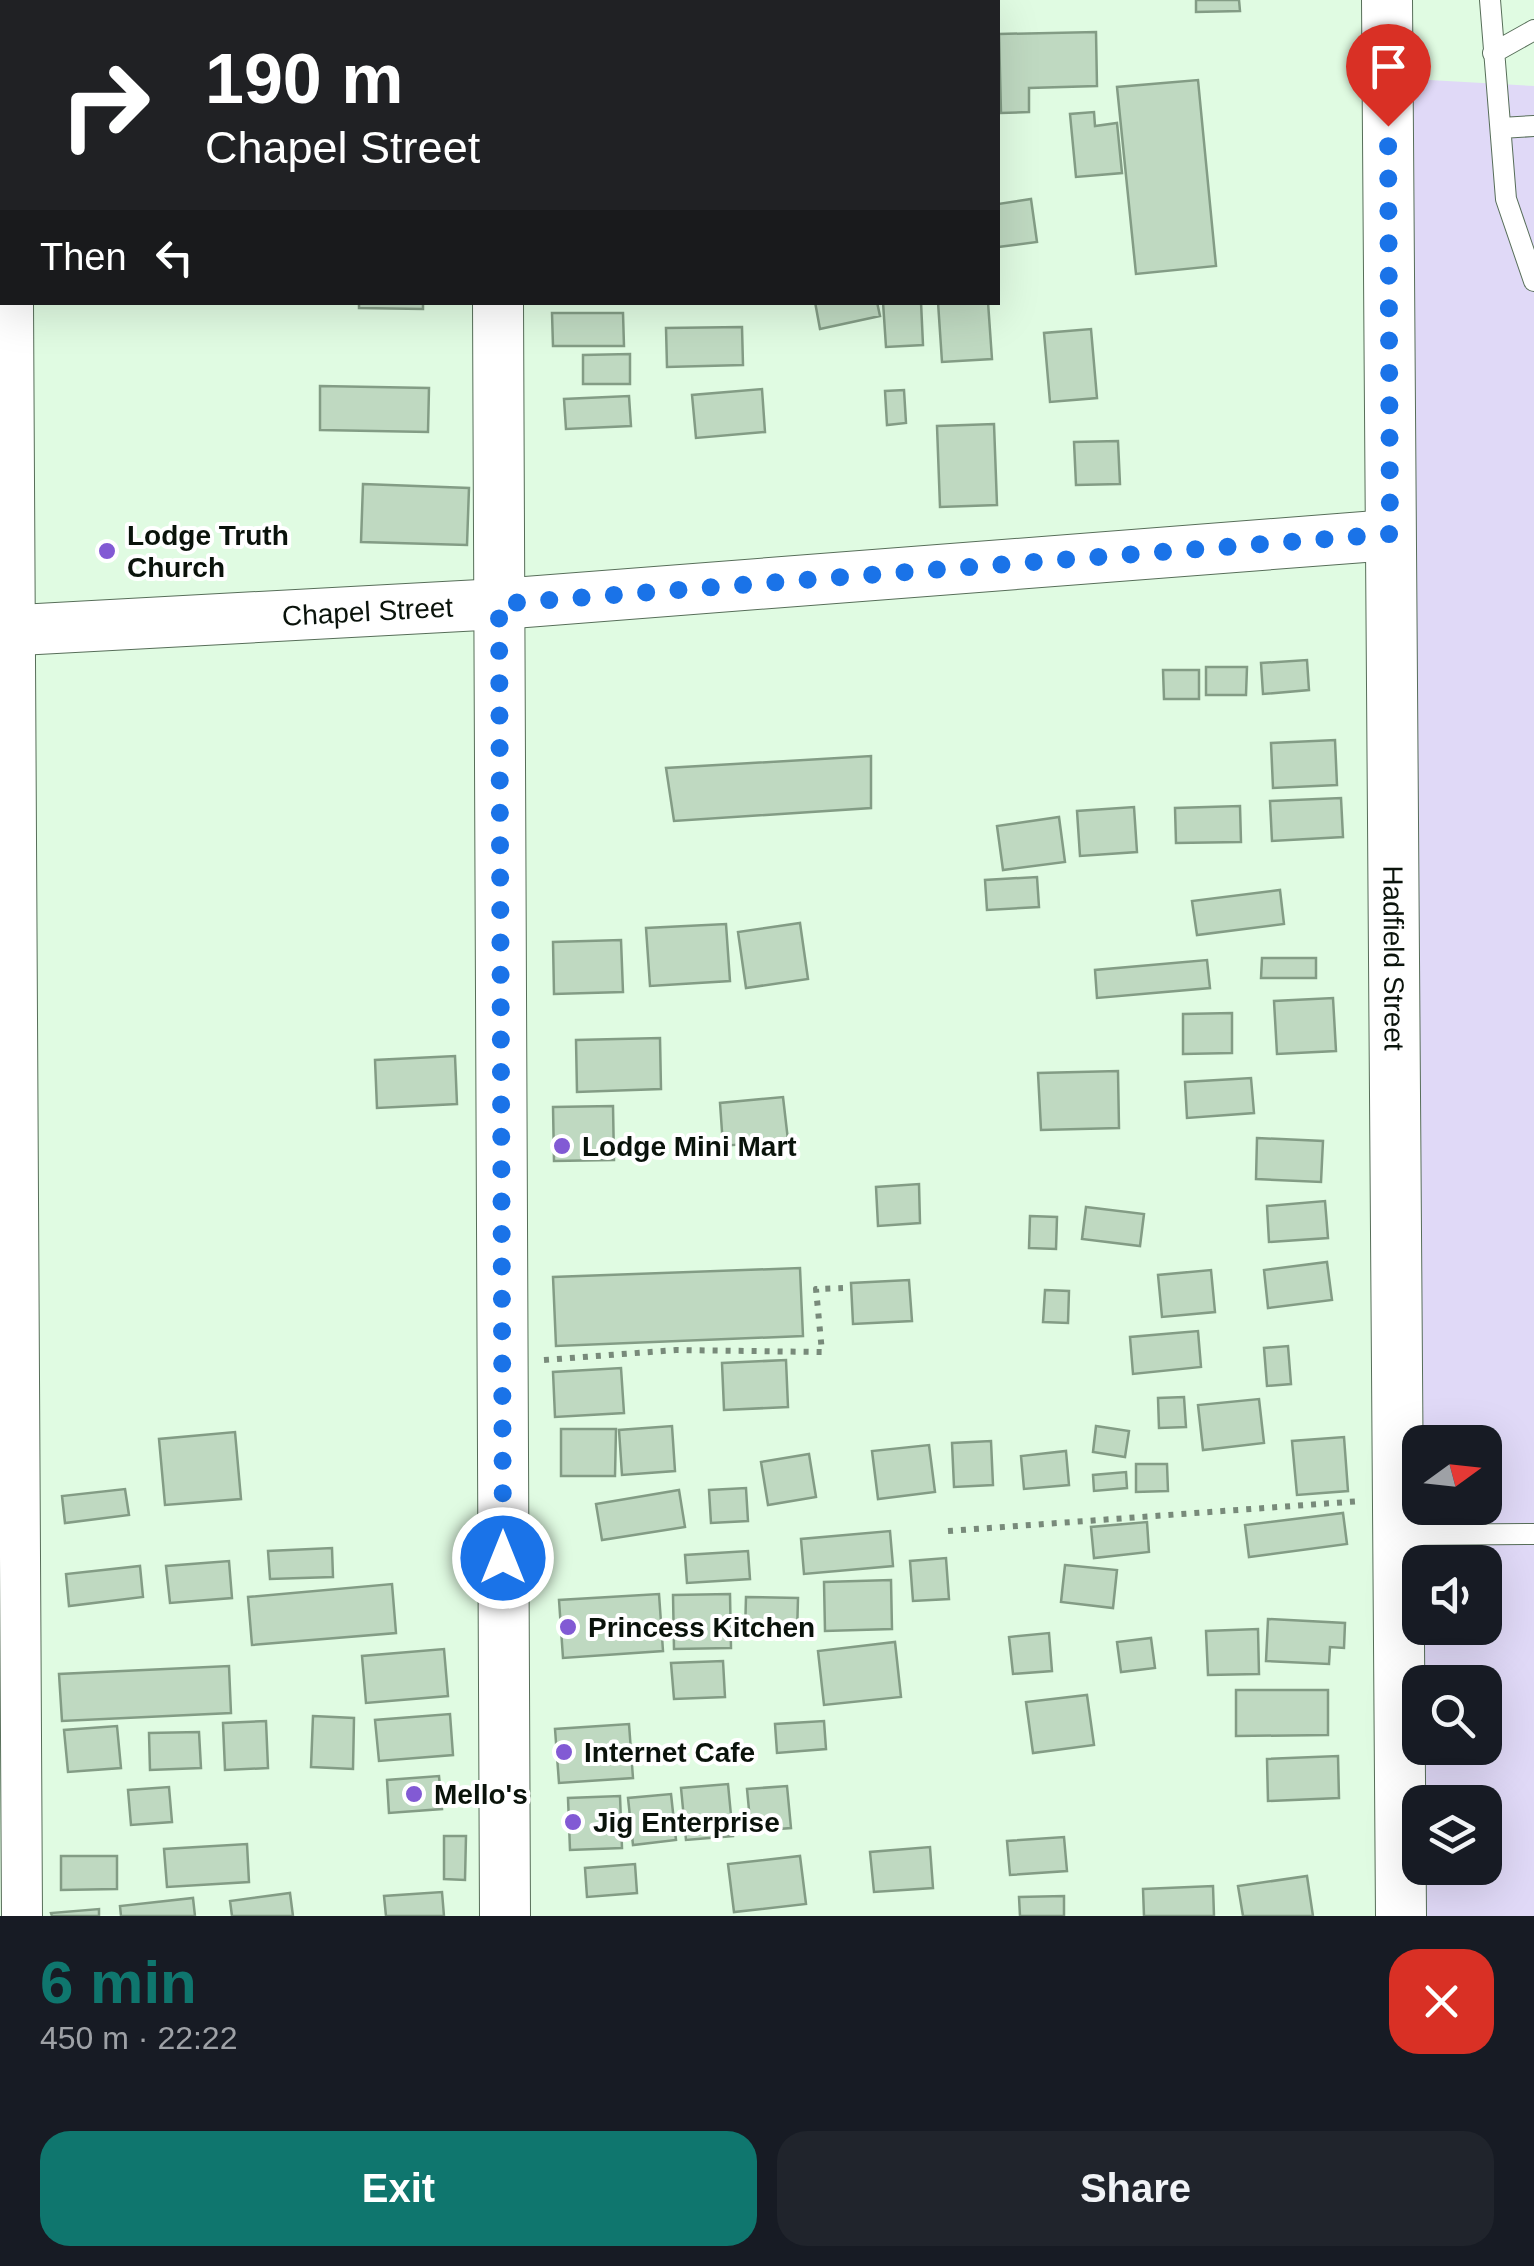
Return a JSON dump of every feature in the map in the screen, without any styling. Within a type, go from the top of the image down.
[{"type":"street","name":"Hadfield Street","points":[[1387,0],[1401,1916]]},
{"type":"street","points":[[13,305],[7,630],[22,1916]]},
{"type":"street","points":[[498,305],[504,1916]]},
{"type":"street","name":"Chapel Street","points":[[7,630],[499,604],[1390,534]]},
{"type":"lane","points":[[1490,0],[1506,199],[1526,246],[1534,281]]},
{"type":"lane","points":[[1493,53],[1534,30]]},
{"type":"lane","points":[[1501,128],[1534,126]]},
{"type":"lane","points":[[1398,1516],[1534,1534]]},
{"type":"path","points":[[502,1360],[576,1360],[676,1350],[822,1352],[816,1289],[842,1288]]},
{"type":"path","points":[[948,1530],[1398,1516]]},
{"type":"shaded area","points":[[1412,79],[1534,86],[1534,1916],[1424,1916],[1423,1885],[1502,1885],[1502,1785],[1423,1785],[1423,1765],[1502,1765],[1502,1665],[1422,1665],[1422,1645],[1502,1645],[1502,1545],[1421,1545],[1421,1525],[1502,1525],[1502,1425],[1421,1425]]},
{"type":"building","points":[[1196,0],[1239,0],[1240,11],[1196,12]]},
{"type":"building","points":[[1096,32],[1097,86],[1029,88],[1029,112],[1001,113],[1000,34]]},
{"type":"building","points":[[1198,80],[1216,266],[1136,274],[1117,87]]},
{"type":"building","points":[[1094,112],[1095,126],[1117,123],[1122,173],[1076,177],[1070,114]]},
{"type":"building","points":[[1031,199],[1037,242],[1000,247],[1000,204]]},
{"type":"building","points":[[359,305],[423,305],[423,309]]},
{"type":"building","points":[[816,305],[878,305],[880,316],[820,329]]},
{"type":"building","points":[[883,305],[921,305],[923,345],[886,347]]},
{"type":"building","points":[[938,305],[988,305],[992,359],[942,362]]},
{"type":"building","points":[[552,313],[623,313],[624,346],[553,346]]},
{"type":"building","points":[[742,327],[743,365],[667,367],[666,328]]},
{"type":"building","points":[[1091,329],[1097,398],[1050,402],[1044,333]]},
{"type":"building","points":[[630,354],[630,384],[583,384],[583,355]]},
{"type":"building","points":[[320,386],[429,388],[428,432],[320,430]]},
{"type":"building","points":[[762,389],[765,432],[696,438],[692,395]]},
{"type":"building","points":[[904,390],[906,423],[887,425],[885,391]]},
{"type":"building","points":[[629,396],[631,426],[566,429],[564,399]]},
{"type":"building","points":[[994,424],[997,505],[940,507],[937,426]]},
{"type":"building","points":[[1118,441],[1120,484],[1076,485],[1074,442]]},
{"type":"building","points":[[363,484],[469,488],[467,545],[361,542]]},
{"type":"building","points":[[1307,660],[1309,690],[1263,694],[1261,663]]},
{"type":"building","points":[[1206,667],[1247,667],[1246,695],[1206,695]]},
{"type":"building","points":[[1163,670],[1199,670],[1199,699],[1164,699]]},
{"type":"building","points":[[1335,740],[1337,785],[1273,788],[1271,743]]},
{"type":"building","points":[[871,756],[871,808],[674,821],[666,768]]},
{"type":"building","points":[[1341,798],[1343,837],[1272,841],[1270,801]]},
{"type":"building","points":[[1240,806],[1241,842],[1176,843],[1175,808]]},
{"type":"building","points":[[1134,807],[1137,852],[1080,856],[1077,811]]},
{"type":"building","points":[[1059,817],[1065,862],[1003,870],[997,826]]},
{"type":"building","points":[[1037,877],[1039,907],[987,910],[985,880]]},
{"type":"building","points":[[1280,890],[1284,924],[1197,935],[1192,901]]},
{"type":"building","points":[[800,923],[808,979],[746,988],[738,932]]},
{"type":"building","points":[[726,924],[730,981],[650,986],[646,928]]},
{"type":"building","points":[[621,940],[623,992],[554,994],[553,942]]},
{"type":"building","points":[[1262,958],[1316,958],[1316,978],[1261,978]]},
{"type":"building","points":[[1207,960],[1210,988],[1097,998],[1095,970]]},
{"type":"building","points":[[1333,998],[1336,1051],[1277,1054],[1274,1001]]},
{"type":"building","points":[[1232,1013],[1232,1053],[1183,1054],[1183,1014]]},
{"type":"building","points":[[660,1038],[661,1089],[577,1092],[576,1040]]},
{"type":"building","points":[[455,1056],[457,1104],[377,1108],[375,1060]]},
{"type":"building","points":[[1118,1071],[1119,1128],[1041,1130],[1038,1073]]},
{"type":"building","points":[[1251,1078],[1254,1113],[1187,1118],[1185,1082]]},
{"type":"building","points":[[783,1097],[788,1140],[723,1146],[720,1103]]},
{"type":"building","points":[[613,1106],[614,1160],[554,1161],[553,1107]]},
{"type":"building","points":[[1257,1138],[1323,1141],[1321,1182],[1256,1179]]},
{"type":"building","points":[[919,1184],[920,1223],[878,1226],[876,1187]]},
{"type":"building","points":[[1325,1201],[1328,1238],[1269,1242],[1267,1206]]},
{"type":"building","points":[[1086,1207],[1144,1214],[1140,1246],[1082,1239]]},
{"type":"building","points":[[1030,1216],[1057,1217],[1056,1249],[1029,1248]]},
{"type":"building","points":[[1327,1262],[1332,1300],[1268,1308],[1264,1270]]},
{"type":"building","points":[[800,1268],[803,1336],[556,1346],[553,1277]]},
{"type":"building","points":[[1211,1270],[1215,1312],[1162,1317],[1158,1275]]},
{"type":"building","points":[[909,1280],[912,1321],[853,1324],[851,1283]]},
{"type":"building","points":[[1045,1290],[1069,1291],[1068,1323],[1043,1322]]},
{"type":"building","points":[[1198,1331],[1201,1367],[1133,1374],[1130,1337]]},
{"type":"building","points":[[1288,1346],[1291,1384],[1267,1386],[1264,1348]]},
{"type":"building","points":[[786,1360],[788,1407],[724,1410],[722,1363]]},
{"type":"building","points":[[621,1368],[624,1413],[555,1417],[553,1372]]},
{"type":"building","points":[[1184,1397],[1186,1427],[1159,1428],[1158,1398]]},
{"type":"building","points":[[1259,1399],[1264,1443],[1203,1450],[1198,1405]]},
{"type":"building","points":[[672,1426],[675,1471],[622,1475],[619,1430]]},
{"type":"building","points":[[1096,1426],[1129,1431],[1125,1457],[1093,1452]]},
{"type":"building","points":[[561,1429],[616,1429],[615,1476],[561,1476]]},
{"type":"building","points":[[235,1432],[241,1499],[165,1505],[159,1439]]},
{"type":"building","points":[[1344,1437],[1348,1491],[1297,1495],[1292,1441]]},
{"type":"building","points":[[991,1441],[993,1485],[954,1487],[952,1443]]},
{"type":"building","points":[[929,1445],[935,1492],[878,1499],[872,1451]]},
{"type":"building","points":[[1066,1451],[1069,1485],[1024,1489],[1021,1456]]},
{"type":"building","points":[[809,1454],[816,1497],[768,1505],[761,1462]]},
{"type":"building","points":[[1136,1464],[1167,1464],[1168,1491],[1136,1492]]},
{"type":"building","points":[[1126,1472],[1127,1488],[1094,1491],[1093,1475]]},
{"type":"building","points":[[746,1488],[748,1521],[711,1523],[709,1490]]},
{"type":"building","points":[[125,1489],[129,1515],[65,1523],[62,1496]]},
{"type":"building","points":[[679,1490],[685,1527],[602,1540],[596,1504]]},
{"type":"building","points":[[1343,1513],[1347,1544],[1249,1557],[1245,1525]]},
{"type":"building","points":[[1147,1522],[1149,1552],[1094,1558],[1091,1527]]},
{"type":"building","points":[[890,1531],[893,1566],[804,1574],[801,1539]]},
{"type":"building","points":[[332,1548],[333,1577],[270,1579],[268,1551]]},
{"type":"building","points":[[748,1551],[750,1579],[687,1583],[685,1555]]},
{"type":"building","points":[[946,1558],[949,1599],[913,1601],[910,1561]]},
{"type":"building","points":[[229,1561],[232,1598],[170,1603],[166,1566]]},
{"type":"building","points":[[1065,1565],[1117,1570],[1113,1608],[1061,1602]]},
{"type":"building","points":[[140,1566],[143,1597],[69,1606],[66,1574]]},
{"type":"building","points":[[891,1580],[892,1629],[825,1631],[824,1582]]},
{"type":"building","points":[[392,1584],[396,1633],[252,1645],[248,1597]]},
{"type":"building","points":[[659,1594],[663,1651],[563,1658],[559,1600]]},
{"type":"building","points":[[730,1594],[731,1648],[674,1649],[673,1595]]},
{"type":"building","points":[[746,1597],[798,1598],[797,1635],[745,1633]]},
{"type":"building","points":[[1268,1619],[1345,1623],[1344,1648],[1330,1647],[1329,1664],[1266,1661]]},
{"type":"building","points":[[1258,1629],[1259,1674],[1208,1675],[1206,1631]]},
{"type":"building","points":[[1049,1633],[1052,1671],[1013,1674],[1009,1637]]},
{"type":"building","points":[[1151,1638],[1155,1668],[1121,1672],[1117,1642]]},
{"type":"building","points":[[895,1642],[901,1697],[824,1705],[818,1651]]},
{"type":"building","points":[[444,1649],[448,1696],[366,1703],[362,1656]]},
{"type":"building","points":[[723,1661],[725,1697],[674,1699],[671,1663]]},
{"type":"building","points":[[229,1666],[231,1713],[62,1721],[59,1674]]},
{"type":"building","points":[[1236,1690],[1328,1690],[1328,1735],[1236,1736]]},
{"type":"building","points":[[1087,1695],[1094,1745],[1033,1753],[1026,1702]]},
{"type":"building","points":[[450,1714],[453,1755],[379,1761],[375,1720]]},
{"type":"building","points":[[313,1716],[354,1718],[353,1769],[311,1767]]},
{"type":"building","points":[[266,1721],[268,1768],[225,1770],[223,1723]]},
{"type":"building","points":[[824,1721],[826,1749],[777,1753],[775,1724]]},
{"type":"building","points":[[629,1724],[633,1778],[559,1783],[555,1729]]},
{"type":"building","points":[[117,1726],[121,1768],[68,1772],[64,1730]]},
{"type":"building","points":[[199,1732],[201,1768],[150,1770],[149,1733]]},
{"type":"building","points":[[1338,1756],[1339,1798],[1268,1801],[1267,1759]]},
{"type":"building","name":"Mello's","points":[[439,1776],[442,1809],[389,1813],[387,1780]]},
{"type":"building","points":[[728,1784],[733,1836],[686,1840],[681,1788]]},
{"type":"building","points":[[787,1786],[791,1828],[751,1831],[747,1789]]},
{"type":"building","points":[[169,1787],[172,1822],[131,1825],[128,1790]]},
{"type":"building","points":[[671,1794],[676,1840],[633,1845],[628,1798]]},
{"type":"building","points":[[620,1796],[622,1848],[570,1850],[568,1798]]},
{"type":"building","points":[[444,1836],[466,1836],[465,1880],[444,1879]]},
{"type":"building","points":[[1064,1837],[1067,1871],[1010,1875],[1007,1841]]},
{"type":"building","points":[[247,1844],[249,1882],[167,1887],[164,1849]]},
{"type":"building","points":[[930,1847],[933,1888],[874,1892],[870,1852]]},
{"type":"building","points":[[61,1856],[117,1856],[117,1889],[61,1890]]},
{"type":"building","points":[[800,1856],[806,1904],[734,1912],[728,1864]]},
{"type":"building","points":[[635,1864],[637,1893],[587,1897],[585,1868]]},
{"type":"building","points":[[1307,1876],[1313,1916],[1243,1916],[1238,1886]]},
{"type":"building","points":[[1213,1886],[1214,1916],[1144,1916],[1143,1889]]},
{"type":"building","points":[[442,1892],[444,1916],[386,1916],[384,1896]]},
{"type":"building","points":[[290,1893],[293,1916],[232,1916],[230,1901]]},
{"type":"building","points":[[1064,1896],[1064,1916],[1020,1916],[1019,1897]]},
{"type":"building","points":[[193,1898],[195,1916],[121,1916],[120,1906]]},
{"type":"building","points":[[99,1909],[99,1916],[51,1913]]},
{"type":"place","name":"Lodge Truth Church","points":[[107,551]]},
{"type":"place","name":"Lodge Mini Mart","points":[[562,1146]]},
{"type":"place","name":"Princess Kitchen","points":[[568,1627]]},
{"type":"place","name":"Internet Cafe","points":[[564,1752]]},
{"type":"place","name":"Mello's","points":[[414,1794]]},
{"type":"place","name":"Jig Enterprise","points":[[573,1822]]},
{"type":"route","points":[[503,1558],[499,604],[1390,534],[1388,126]]}]
